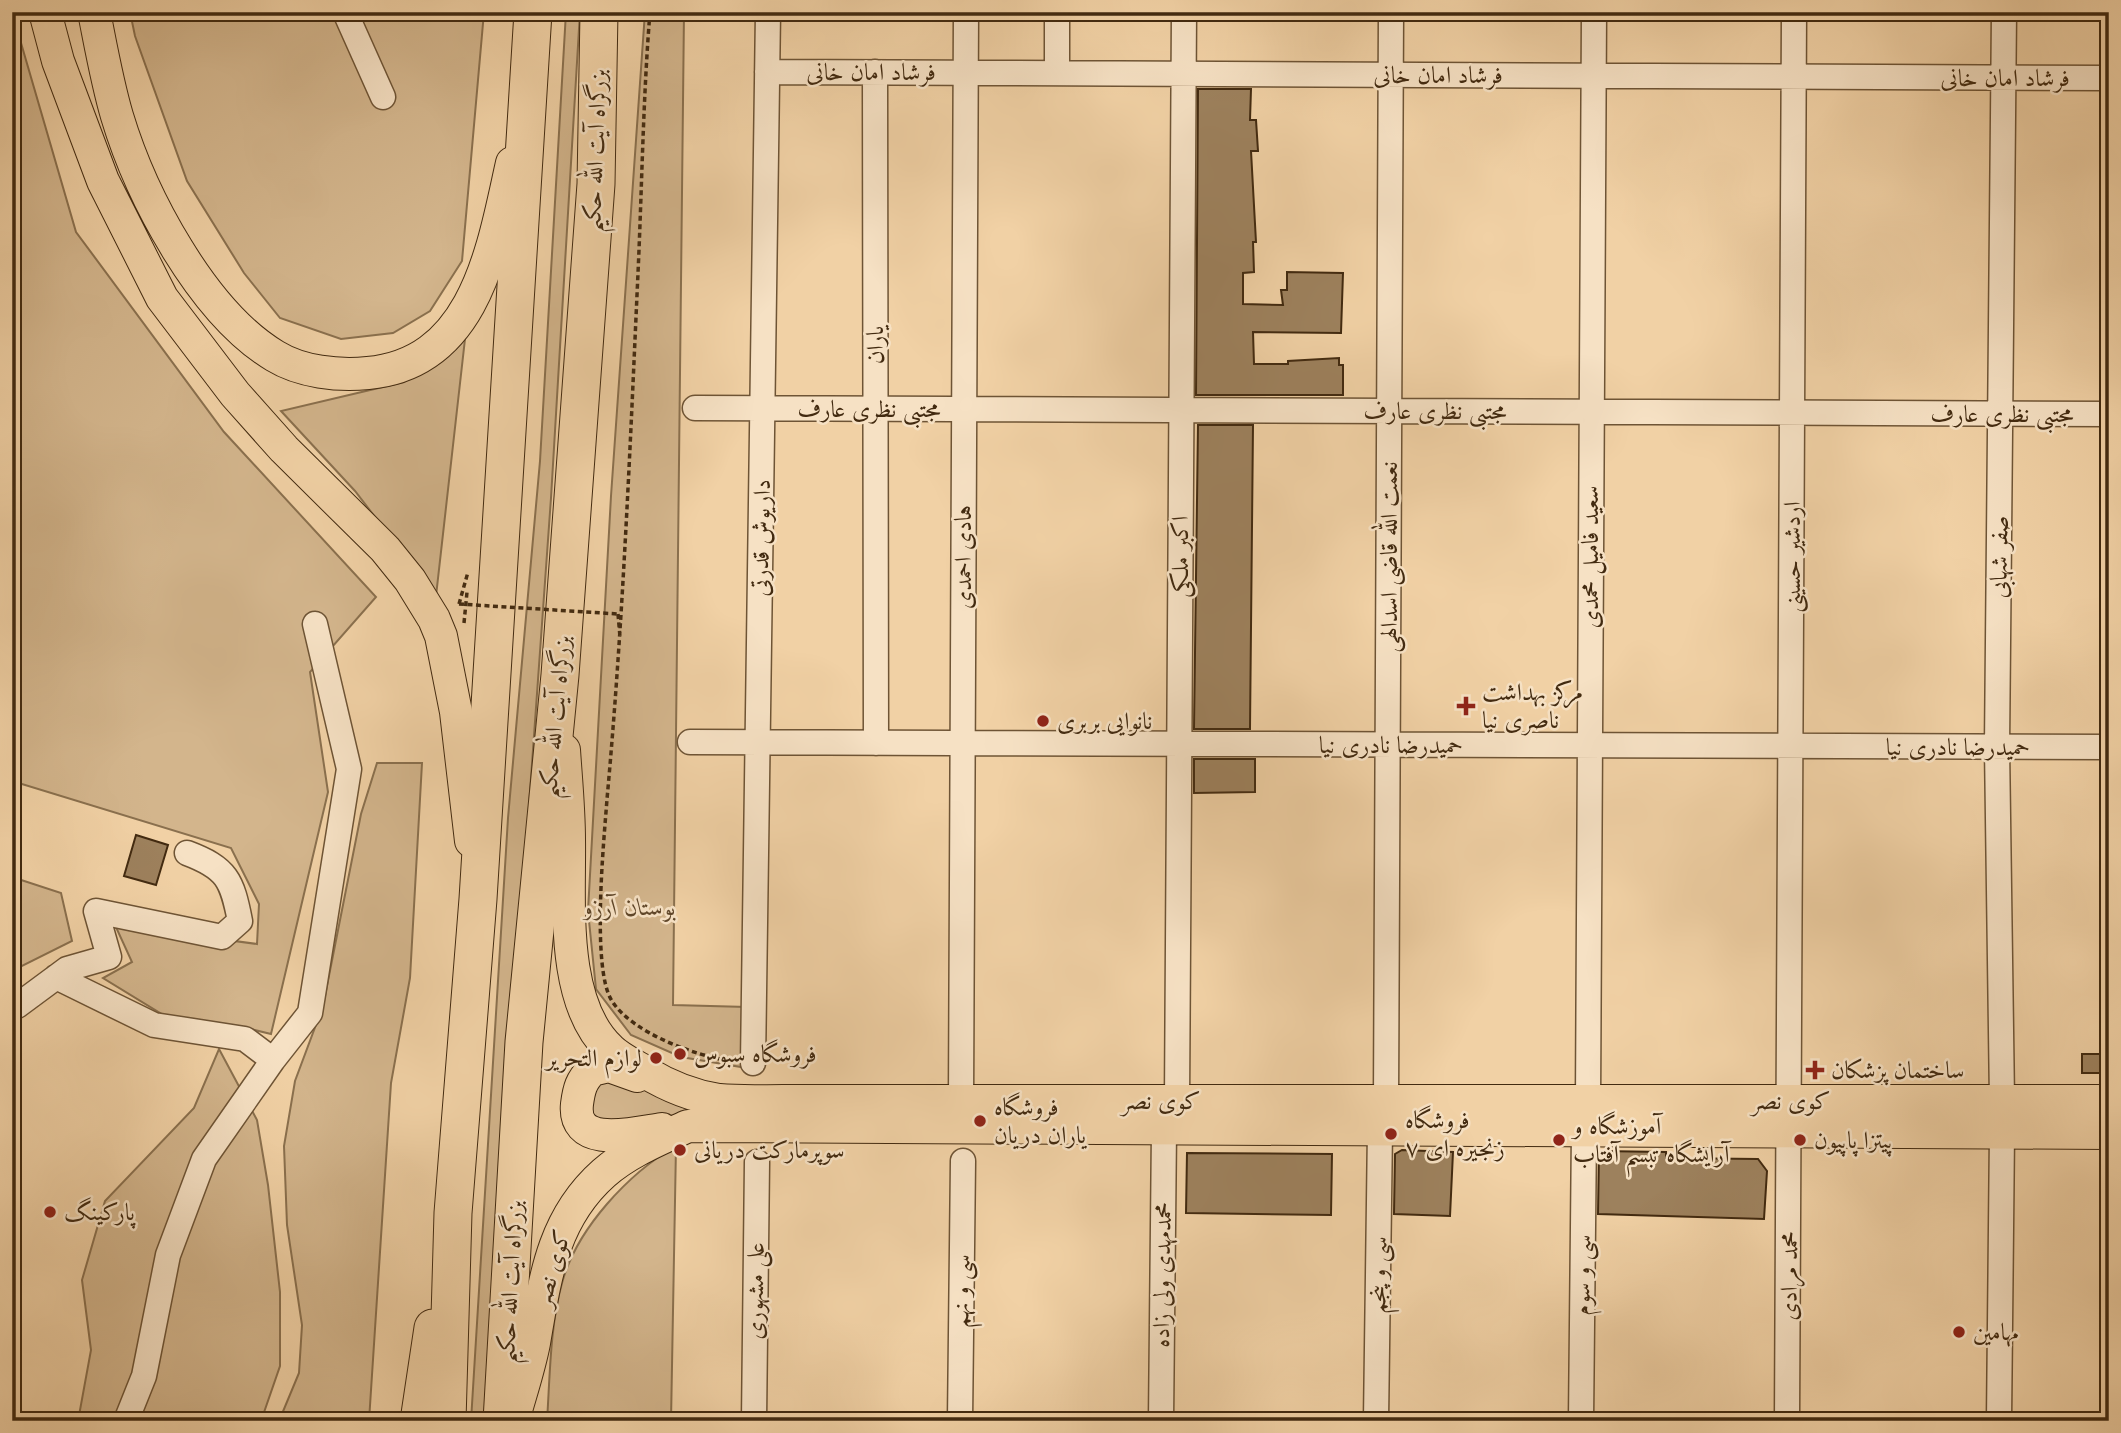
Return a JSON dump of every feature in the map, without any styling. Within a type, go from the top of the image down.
[{"type":"highway","points":[[525,12],[527,93]]},
{"type":"highway","points":[[447,1421],[453,1213],[478,899],[533,12]]},
{"type":"highway","name":"بزرگراه آیت الله حکیم","points":[[502,1421],[524,1042],[560,675],[596,184],[599,12]]},
{"type":"highway","points":[[596,184],[621,12]]},
{"type":"highway","points":[[419,1421],[453,1213]]},
{"type":"main road","points":[[45,12],[58,61],[103,181],[162,298],[235,394],[284,449],[385,549],[410,580],[434,619],[441,636],[456,712],[478,899]]},
{"type":"main road","points":[[94,12],[117,117],[141,181],[186,260],[225,313],[251,340],[277,358],[334,374],[373,372],[403,365],[432,349],[468,308],[492,254],[527,93]]},
{"type":"main road","points":[[58,61],[101,46]]},
{"type":"main road","name":"کوی نصر","points":[[560,675],[569,840],[569,915],[574,972],[595,1030],[610,1049],[671,1087],[719,1100],[961,1101],[1171,1115]]},
{"type":"main road","points":[[671,1087],[609,1066],[600,1067],[584,1078],[579,1089],[576,1114],[583,1127],[596,1135],[688,1126]]},
{"type":"main road","name":"کوی نصر","points":[[513,1421],[533,1346],[548,1264],[570,1212],[604,1173],[636,1150],[688,1126],[1171,1115],[1790,1116],[2002,1101],[2109,1101]]},
{"type":"main road","name":"کوی نصر","points":[[1790,1116],[2002,1132],[2109,1133]]},
{"type":"street","points":[[345,12],[383,97]]},
{"type":"street","name":"داریوش قدرتی","points":[[753,1063],[768,12]]},
{"type":"street","name":"هادی احمدی","points":[[961,1101],[966,12]]},
{"type":"street","points":[[1057,12],[1057,73]]},
{"type":"street","name":"اکبر ملکی","points":[[1171,1115],[1179,744],[1184,12]]},
{"type":"street","name":"نعمت الله قاضی اسدالهی","points":[[1383,1115],[1388,745],[1391,12]]},
{"type":"street","name":"سعید فامیل محمدی","points":[[1586,1116],[1594,12]]},
{"type":"street","name":"اردشیر حسینی","points":[[1790,1116],[1794,12]]},
{"type":"street","name":"صفر شهابی","points":[[2002,1101],[1997,747],[2004,12]]},
{"type":"street","name":"فرشاد امان خانی","points":[[767,72],[2109,78]]},
{"type":"street","name":"یاران","points":[[875,72],[876,743]]},
{"type":"street","name":"مجتبی نظری عارف","points":[[695,408],[2109,414]]},
{"type":"street","points":[[126,1421],[144,1376],[169,1255],[204,1159],[273,1060],[310,1013],[349,769],[315,624]]},
{"type":"street","name":"حمیدرضا نادری نیا","points":[[690,742],[2109,747]]},
{"type":"street","points":[[17,1006],[68,969],[109,957],[96,911],[222,937],[240,921],[233,885],[213,863],[187,853]]},
{"type":"street","points":[[55,977],[154,1025],[245,1039],[273,1060]]},
{"type":"street","name":"محمدمهدی ولی زاده","points":[[1161,1421],[1171,1115]]},
{"type":"street","name":"سی و پنجم","points":[[1376,1421],[1383,1115]]},
{"type":"street","name":"سی و سوم","points":[[1581,1421],[1586,1116]]},
{"type":"street","name":"محمد مرادی","points":[[1787,1421],[1790,1116]]},
{"type":"street","points":[[1999,1421],[2002,1132]]},
{"type":"street","name":"علی مشهوری","points":[[754,1421],[757,1161]]},
{"type":"street","name":"سی و نهم","points":[[960,1421],[963,1161]]},
{"type":"path","points":[[650,12],[621,650],[602,859],[601,959],[612,1001],[663,1040],[704,1057],[753,1063]]},
{"type":"path","points":[[468,572],[459,604],[618,614],[621,650]]},
{"type":"green space","points":[[12,12],[76,232],[224,432],[376,597],[310,672],[328,792],[271,1034],[238,1026],[191,1032],[103,978],[132,962],[115,925],[257,944],[259,904],[231,848],[12,781]]},
{"type":"green space","points":[[130,12],[484,12],[462,261],[430,311],[393,333],[341,339],[280,318],[244,273],[187,181],[135,36]]},
{"type":"green space","points":[[566,12],[580,12],[551,498],[485,1421],[471,1421],[508,818],[540,461]]},
{"type":"green space","name":"بوستان آرزو","points":[[645,12],[684,12],[673,1005],[747,1007],[747,1068],[681,1057],[631,1035],[596,989],[588,911],[611,496]]},
{"type":"green space","points":[[465,339],[436,596],[355,491],[281,411],[404,382]]},
{"type":"green space","points":[[377,763],[422,763],[410,978],[391,1083],[369,1421],[279,1421],[299,1373],[302,1325],[287,1225],[284,1146],[295,1081],[323,1006],[361,814]]},
{"type":"green space","points":[[12,877],[61,893],[72,941],[12,971]]},
{"type":"green space","points":[[219,1049],[257,1120],[268,1185],[280,1292],[280,1366],[261,1421],[78,1421],[91,1350],[82,1280],[105,1201],[194,1108]]},
{"type":"green space","points":[[616,1077],[697,1112],[616,1127],[592,1119],[587,1097],[594,1084]]},
{"type":"green space","points":[[676,1146],[671,1421],[547,1421],[555,1316],[569,1262],[592,1223],[607,1204],[640,1171]]},
{"type":"building","points":[[1198,89],[1251,89],[1250,120],[1256,120],[1258,151],[1251,151],[1256,242],[1253,242],[1254,272],[1243,273],[1243,304],[1283,305],[1281,290],[1287,290],[1287,272],[1343,273],[1341,333],[1253,332],[1254,364],[1288,364],[1288,361],[1339,358],[1339,365],[1343,365],[1343,395],[1196,395]]},
{"type":"building","points":[[1198,425],[1253,425],[1250,729],[1194,729]]},
{"type":"building","points":[[1194,759],[1255,759],[1255,792],[1194,793]]},
{"type":"building","points":[[136,835],[168,845],[156,885],[124,876]]},
{"type":"building","points":[[2082,1054],[2109,1054],[2109,1073],[2082,1073]]},
{"type":"building","points":[[1402,1150],[1453,1152],[1450,1216],[1394,1214],[1395,1154]]},
{"type":"building","points":[[1599,1151],[1666,1152],[1666,1158],[1758,1159],[1767,1171],[1764,1219],[1598,1214]]},
{"type":"building","points":[[1187,1153],[1332,1154],[1331,1215],[1186,1213]]},
{"type":"place","name":"مرکز بهداشت ناصری نیا","points":[[1466,706]]},
{"type":"place","name":"نانوایی بربری","points":[[1043,721]]},
{"type":"place","name":"فروشگاه سبوس","points":[[680,1054]]},
{"type":"place","name":"لوازم التحریر","points":[[656,1058]]},
{"type":"place","name":"ساختمان پزشکان","points":[[1815,1070]]},
{"type":"place","name":"فروشگاه یاران دریان","points":[[980,1121]]},
{"type":"place","name":"فروشگاه زنجیره ای ۷","points":[[1391,1134]]},
{"type":"place","name":"آموزشگاه و آرایشگاه تبسم آفتاب","points":[[1559,1140]]},
{"type":"place","name":"پیتزا پاپیون","points":[[1800,1140]]},
{"type":"place","name":"سوپرمارکت دریانی","points":[[680,1150]]},
{"type":"place","name":"پارکینگ","points":[[50,1212]]},
{"type":"place","name":"مهامین","points":[[1959,1332]]}]
